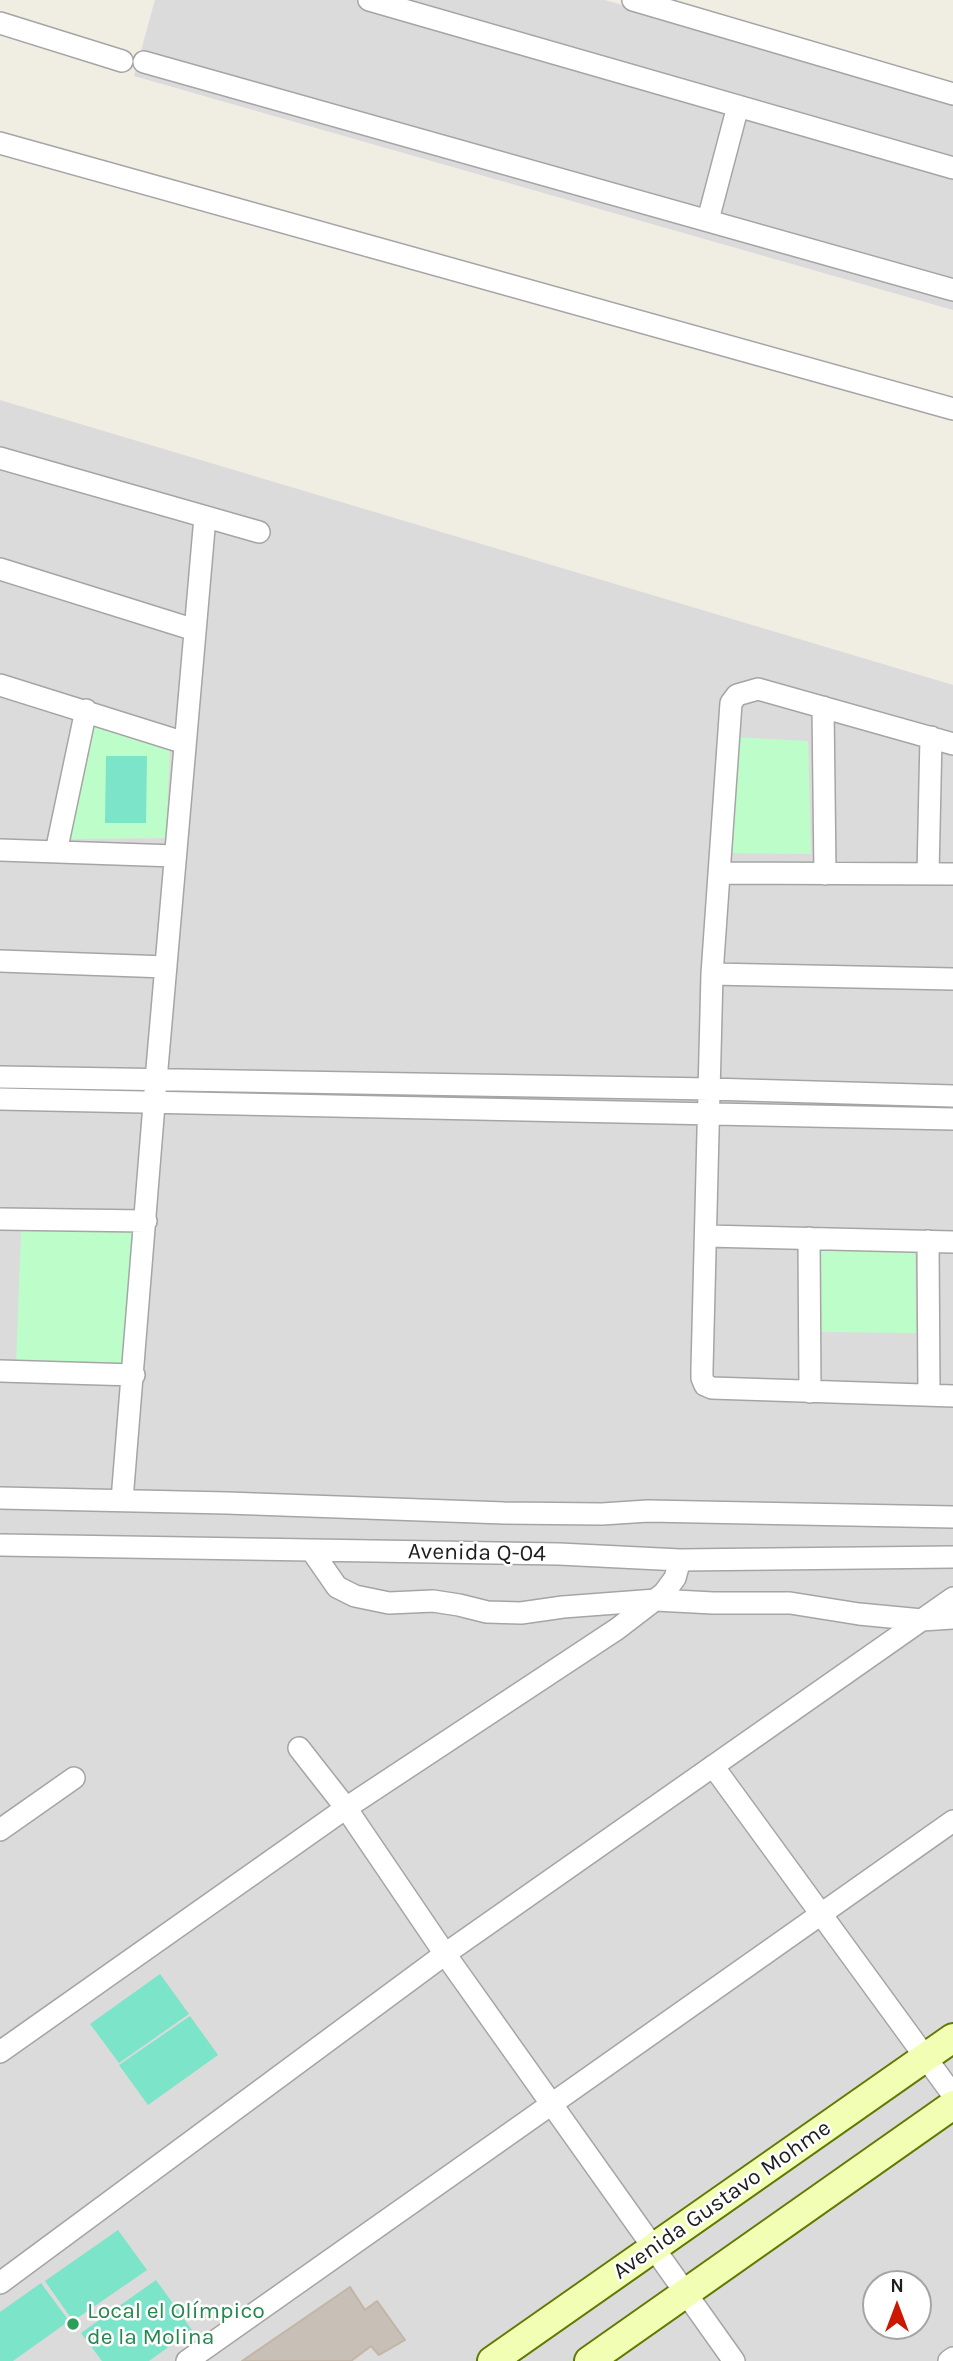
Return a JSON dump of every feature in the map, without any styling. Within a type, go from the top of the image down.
[{"type":"street","points":[[369,0],[953,168]]},
{"type":"street","points":[[633,0],[953,94]]},
{"type":"street","points":[[0,23],[953,289]]},
{"type":"street","points":[[708,220],[738,106]]},
{"type":"street","points":[[0,143],[953,409]]},
{"type":"street","points":[[0,160],[24,150]]},
{"type":"street","points":[[0,457],[258,532]]},
{"type":"street","points":[[122,1500],[205,517]]},
{"type":"street","points":[[0,569],[195,630]]},
{"type":"street","points":[[0,685],[185,743]]},
{"type":"street","points":[[953,744],[758,689],[737,695],[731,703],[712,974],[702,1369],[705,1385],[726,1390],[953,1396]]},
{"type":"street","points":[[823,707],[825,874]]},
{"type":"street","points":[[56,852],[86,710]]},
{"type":"street","points":[[928,874],[931,737]]},
{"type":"street","points":[[0,850],[175,856]]},
{"type":"street","points":[[719,873],[953,874]]},
{"type":"street","points":[[0,961],[166,967]]},
{"type":"street","points":[[712,974],[953,979]]},
{"type":"street","points":[[260,1105],[261,1075]]},
{"type":"street","points":[[0,1077],[156,1080],[261,1075],[596,1082],[710,1089],[953,1096]]},
{"type":"street","points":[[596,1082],[596,1111]]},
{"type":"street","points":[[0,1099],[953,1119]]},
{"type":"street","points":[[0,1219],[146,1221]]},
{"type":"street","points":[[707,1236],[953,1242]]},
{"type":"street","points":[[809,1238],[810,1392]]},
{"type":"street","points":[[928,1241],[929,1394]]},
{"type":"street","points":[[0,1371],[134,1375]]},
{"type":"street","points":[[0,1498],[504,1513],[602,1514],[648,1511],[953,1517]]},
{"type":"street","name":"Avenida Q-04","points":[[0,1545],[559,1554],[680,1560],[953,1558]]},
{"type":"street","points":[[312,1551],[337,1587],[355,1596],[389,1603],[433,1601],[487,1612],[521,1613],[563,1606],[656,1600],[790,1603],[922,1620],[953,1618]]},
{"type":"street","points":[[0,2052],[346,1808],[617,1629],[664,1593],[675,1578],[680,1560]]},
{"type":"street","points":[[0,2283],[445,1954],[953,1598]]},
{"type":"street","points":[[299,1748],[346,1808],[445,1954],[734,2361]]},
{"type":"street","points":[[713,1766],[953,2095]]},
{"type":"street","points":[[0,1830],[74,1778]]},
{"type":"street","points":[[187,2361],[953,1821]]},
{"type":"street","name":"Avenida Gustavo Mohme","points":[[492,2361],[953,2038]]},
{"type":"street","points":[[590,2361],[953,2105]]},
{"type":"shaded area","points":[[155,0],[605,0],[953,102],[953,310],[134,76]]},
{"type":"shaded area","points":[[0,400],[953,685],[953,2361],[0,2361]]},
{"type":"green space","points":[[93,724],[170,748],[166,838],[70,839]]},
{"type":"green space","points":[[732,737],[808,741],[811,854],[727,853]]},
{"type":"green space","points":[[106,756],[147,756],[146,823],[105,823]]},
{"type":"green space","points":[[21,1231],[134,1231],[124,1367],[16,1365]]},
{"type":"green space","points":[[915,1247],[916,1333],[820,1332],[821,1248]]},
{"type":"green space","points":[[160,1974],[189,2014],[119,2063],[90,2024]]},
{"type":"green space","points":[[190,2016],[218,2055],[148,2105],[119,2065]]},
{"type":"green space","points":[[118,2230],[147,2270],[73,2321],[45,2281]]},
{"type":"green space","points":[[156,2280],[192,2330],[149,2361],[102,2361],[81,2333]]},
{"type":"green space","points":[[41,2283],[69,2321],[13,2361],[0,2361],[0,2312]]},
{"type":"building","points":[[350,2287],[365,2310],[377,2301],[405,2340],[379,2355],[371,2346],[351,2361],[242,2361]]},
{"type":"place","name":"Local el Olímpico de la Molina","points":[[73,2324]]}]
